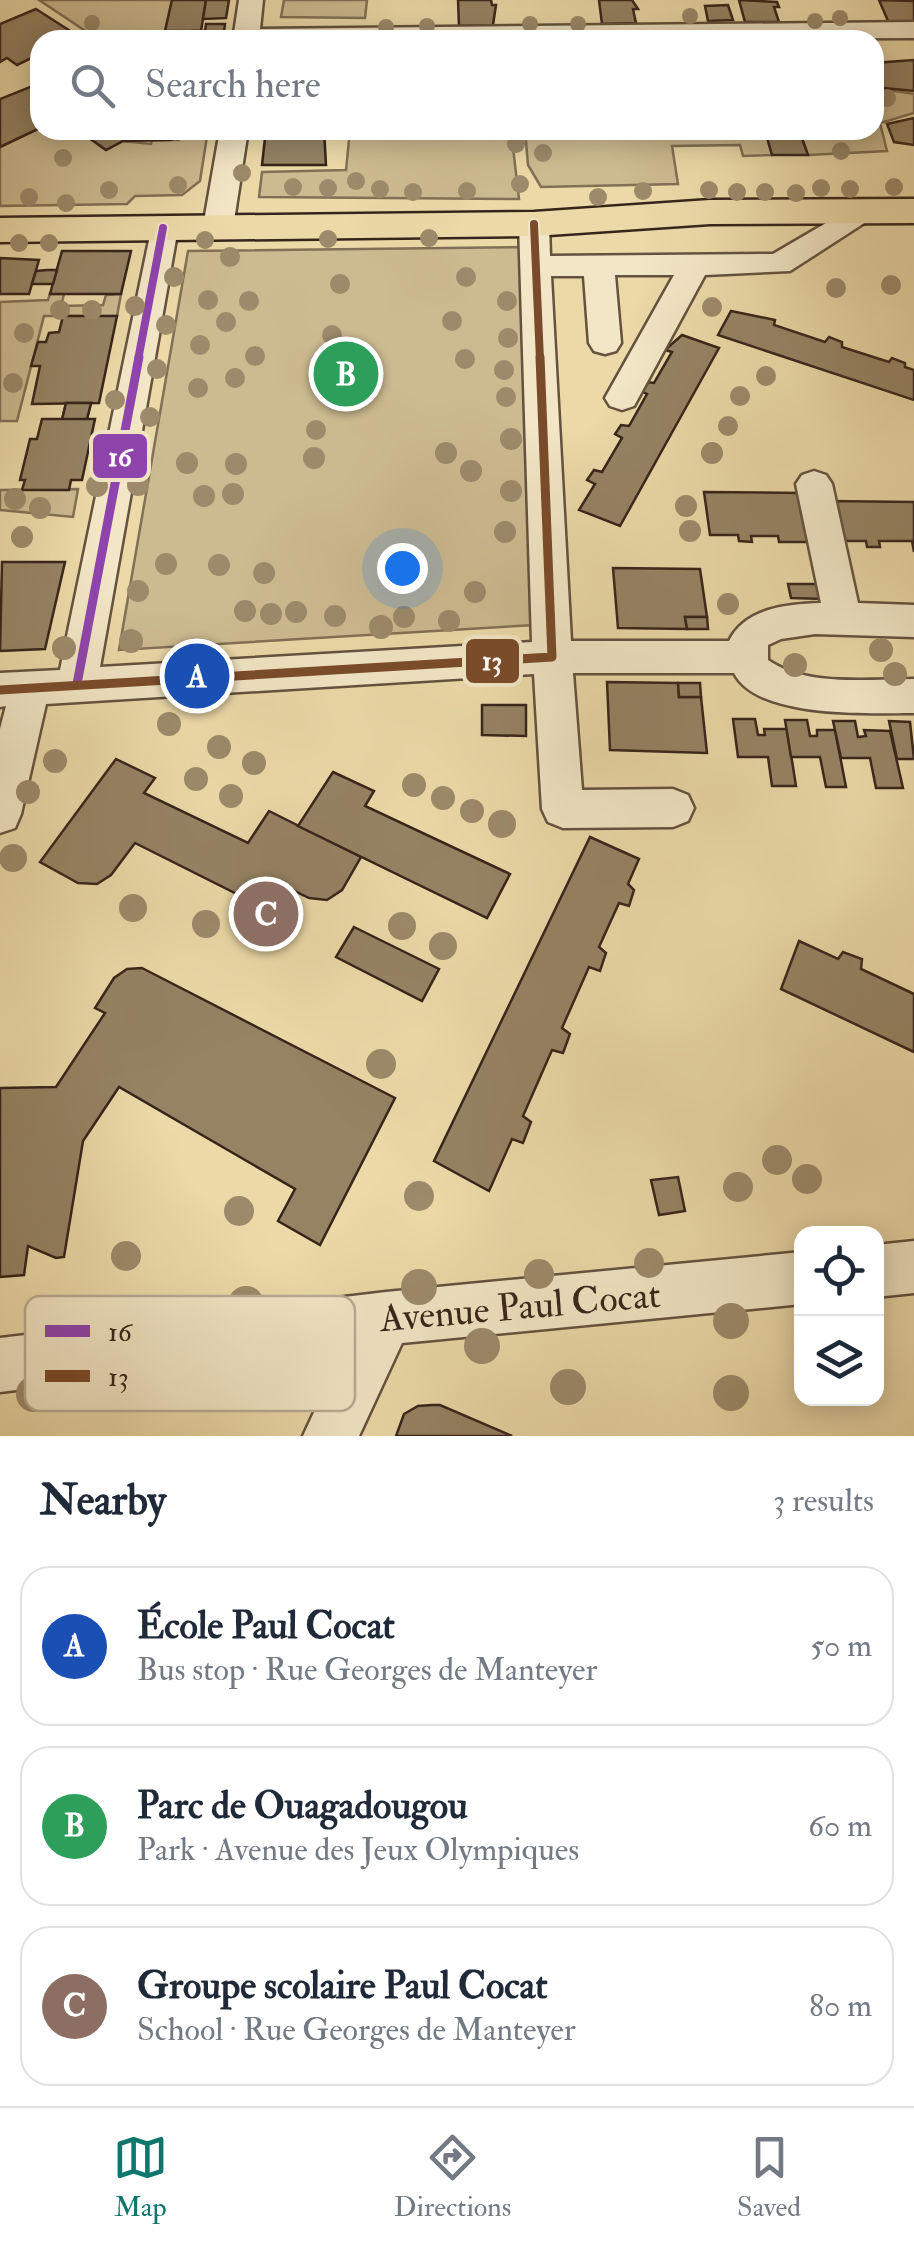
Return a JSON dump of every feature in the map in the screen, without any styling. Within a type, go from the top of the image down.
[{"type":"main road","points":[[0,230],[534,224],[710,212],[914,211]]},
{"type":"street","points":[[247,30],[251,0]]},
{"type":"street","points":[[884,30],[914,30]]},
{"type":"street","points":[[218,227],[232,140]]},
{"type":"street","points":[[537,266],[779,264],[862,211]]},
{"type":"street","points":[[534,224],[562,809],[673,808]]},
{"type":"street","points":[[78,684],[163,228]]},
{"type":"street","points":[[622,398],[695,264]]},
{"type":"street","points":[[599,266],[605,342]]},
{"type":"street","points":[[814,484],[843,620]]},
{"type":"street","points":[[914,621],[799,620],[767,627],[748,641],[745,658],[753,672],[778,686],[806,694],[914,696]]},
{"type":"street","points":[[0,814],[15,689],[552,657],[745,658]]},
{"type":"street","points":[[884,1269],[914,1267]]},
{"type":"street","name":"Avenue Paul Cocat","points":[[355,1322],[794,1279]]},
{"type":"street","points":[[355,1385],[386,1318]]},
{"type":"street","name":"Avenue Paul Cocat","points":[[0,1365],[25,1362]]},
{"type":"street","points":[[331,1436],[343,1411]]},
{"type":"shaded area","points":[[39,0],[172,0],[165,30],[84,30]]},
{"type":"shaded area","points":[[284,0],[367,0],[365,18],[281,17]]},
{"type":"shaded area","points":[[884,90],[914,94],[914,113],[884,122]]},
{"type":"shaded area","points":[[30,133],[30,140],[92,140],[106,150],[123,141],[151,144],[152,140],[206,140],[200,181],[182,195],[135,196],[127,204],[0,206],[0,147]]},
{"type":"shaded area","points":[[884,139],[887,151],[808,155],[803,140]]},
{"type":"shaded area","points":[[349,140],[512,140],[519,199],[259,197],[262,172],[346,170]]},
{"type":"shaded area","points":[[526,140],[768,140],[772,155],[743,156],[740,145],[672,146],[678,184],[541,187],[528,165]]},
{"type":"shaded area","points":[[522,247],[534,625],[119,650],[188,251]]},
{"type":"shaded area","points":[[50,294],[64,294],[61,306],[103,305],[106,295],[121,294],[117,316],[44,316],[17,421],[0,421],[0,302],[48,300]]},
{"type":"shaded area","points":[[78,489],[73,517],[0,510],[0,490]]},
{"type":"building","points":[[172,0],[206,0],[201,30],[165,30]]},
{"type":"building","points":[[206,0],[229,0],[226,18],[203,19]]},
{"type":"building","points":[[458,0],[491,0],[496,5],[493,25],[459,26]]},
{"type":"building","points":[[599,0],[632,0],[638,9],[633,9],[636,23],[602,24]]},
{"type":"building","points":[[739,0],[777,2],[779,7],[774,7],[779,22],[745,22]]},
{"type":"building","points":[[879,0],[914,1],[914,22],[888,21]]},
{"type":"building","points":[[728,5],[733,20],[708,21],[705,6]]},
{"type":"building","points":[[36,9],[69,30],[30,30],[30,59],[17,65],[7,58],[0,62],[0,24]]},
{"type":"building","points":[[206,24],[225,24],[224,30],[205,30]]},
{"type":"building","points":[[914,60],[914,91],[884,88],[884,62]]},
{"type":"building","points":[[30,87],[30,133],[0,147],[0,99]]},
{"type":"building","points":[[914,118],[914,145],[894,142],[887,124]]},
{"type":"building","points":[[92,140],[170,140],[123,141],[106,150]]},
{"type":"building","points":[[265,140],[325,140],[326,165],[262,165]]},
{"type":"building","points":[[768,140],[803,140],[808,155],[772,155]]},
{"type":"building","points":[[62,251],[131,251],[121,294],[50,294]]},
{"type":"building","points":[[0,258],[39,260],[29,294],[0,294]]},
{"type":"building","points":[[57,270],[53,284],[32,284],[36,271]]},
{"type":"building","points":[[731,311],[775,320],[774,325],[825,342],[829,337],[842,342],[842,347],[905,363],[905,367],[914,370],[914,400],[718,335]]},
{"type":"building","points":[[63,316],[117,316],[99,403],[32,404],[40,366],[31,366],[38,342],[46,342],[49,333],[59,332]]},
{"type":"building","points":[[682,335],[719,348],[620,526],[579,510],[595,484],[587,480],[594,470],[602,472],[622,438],[615,434],[621,425],[629,426],[647,394],[641,391],[647,382],[654,383],[672,352],[665,350]]},
{"type":"building","points":[[66,403],[91,403],[87,419],[62,420]]},
{"type":"building","points":[[66,403],[91,403],[87,419],[62,420]]},
{"type":"building","points":[[42,419],[95,419],[82,480],[71,480],[69,490],[22,490],[25,480],[20,480],[30,439],[37,439]]},
{"type":"building","points":[[704,492],[801,493],[810,542],[779,542],[778,536],[751,536],[752,542],[739,541],[738,535],[710,535]]},
{"type":"building","points":[[829,501],[914,502],[914,552],[912,541],[879,541],[880,547],[867,547],[866,541],[837,541]]},
{"type":"building","points":[[2,562],[65,562],[45,649],[0,651]]},
{"type":"building","points":[[613,568],[700,569],[707,617],[685,617],[687,629],[618,628]]},
{"type":"building","points":[[788,584],[821,584],[824,599],[791,598]]},
{"type":"building","points":[[685,617],[707,617],[708,629],[687,629]]},
{"type":"building","points":[[607,682],[678,683],[679,697],[701,697],[707,753],[610,750]]},
{"type":"building","points":[[678,683],[700,683],[701,697],[679,697]]},
{"type":"building","points":[[482,705],[526,705],[526,736],[482,735]]},
{"type":"building","points":[[733,719],[755,719],[758,735],[765,735],[764,729],[787,729],[796,786],[772,786],[768,757],[738,757]]},
{"type":"building","points":[[785,720],[807,720],[810,736],[817,736],[817,730],[835,730],[846,787],[826,787],[820,757],[791,757]]},
{"type":"building","points":[[833,721],[855,721],[858,737],[866,736],[864,730],[890,731],[903,788],[876,788],[870,758],[841,758]]},
{"type":"building","points":[[889,721],[910,722],[914,759],[897,759]]},
{"type":"building","points":[[116,759],[155,778],[144,793],[248,843],[269,811],[361,857],[342,890],[327,900],[309,898],[268,878],[253,902],[135,843],[111,875],[97,884],[78,883],[40,862]]},
{"type":"building","points":[[333,772],[374,791],[365,806],[510,874],[487,918],[298,826]]},
{"type":"building","points":[[590,837],[639,859],[628,884],[634,890],[629,906],[619,903],[599,947],[606,953],[600,971],[589,967],[562,1028],[570,1034],[563,1053],[552,1050],[523,1116],[531,1122],[523,1143],[512,1139],[489,1191],[434,1161]]},
{"type":"building","points":[[354,927],[439,969],[422,1001],[336,957]]},
{"type":"building","points":[[799,941],[838,959],[843,952],[862,959],[861,969],[914,994],[914,1052],[781,989]]},
{"type":"building","points":[[142,968],[395,1098],[320,1245],[278,1221],[295,1189],[119,1087],[83,1141],[64,1257],[56,1258],[28,1246],[24,1275],[0,1277],[0,1088],[56,1087],[105,1013],[95,1008],[114,978],[127,969]]},
{"type":"building","points":[[678,1177],[685,1211],[659,1215],[651,1180]]},
{"type":"building","points":[[440,1405],[512,1436],[396,1436],[404,1414],[418,1406]]},
{"type":"transit line","name":"13","points":[[0,690],[552,657],[534,224]]},
{"type":"transit line","name":"16","points":[[77,684],[163,228]]},
{"type":"place","name":"Parc de Ouagadougou","points":[[346,374]]},
{"type":"place","name":"École Paul Cocat","points":[[197,676]]},
{"type":"place","name":"Groupe scolaire Paul Cocat","points":[[266,914]]}]
